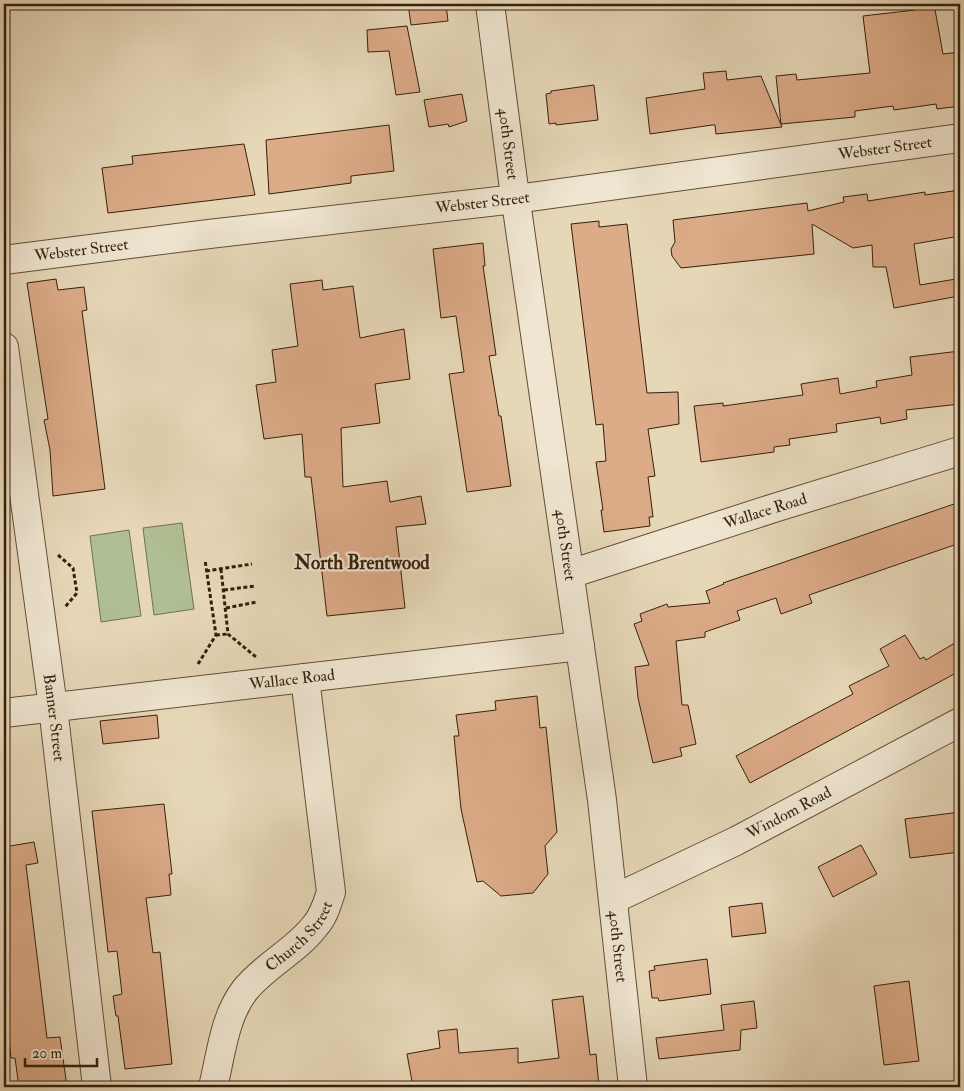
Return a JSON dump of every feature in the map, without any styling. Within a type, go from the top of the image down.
[{"type":"street","name":"40th Street","points":[[490,4],[614,899],[633,1087]]},
{"type":"street","name":"Webster Street","points":[[4,260],[209,234],[516,199],[960,138]]},
{"type":"street","name":"Banner Street","points":[[4,347],[53,707],[97,1087]]},
{"type":"street","name":"Wallace Road","points":[[570,574],[774,508],[960,451]]},
{"type":"street","name":"Wallace Road","points":[[4,713],[580,646]]},
{"type":"street","name":"Church Street","points":[[213,1087],[231,1013],[239,999],[258,974],[315,928],[323,914],[330,892],[305,678]]},
{"type":"street","name":"Windom Road","points":[[614,899],[736,841],[960,722]]},
{"type":"path","points":[[53,551],[73,568],[77,593],[60,612]]},
{"type":"path","points":[[193,671],[216,635],[205,560]]},
{"type":"path","points":[[206,571],[252,564]]},
{"type":"path","points":[[221,569],[228,634]]},
{"type":"path","points":[[224,590],[255,586]]},
{"type":"path","points":[[226,608],[257,602]]},
{"type":"path","points":[[216,635],[228,634],[263,662]]},
{"type":"green space","points":[[182,523],[194,609],[154,615],[143,528]]},
{"type":"green space","points":[[129,530],[141,616],[101,622],[90,536]]},
{"type":"building","points":[[408,4],[446,4],[448,21],[411,25]]},
{"type":"building","points":[[914,4],[934,4],[943,54],[960,52],[960,106],[937,109],[936,104],[894,110],[893,106],[855,111],[855,117],[781,124],[776,76],[796,74],[797,80],[870,73],[863,16],[915,10]]},
{"type":"building","points":[[407,26],[420,92],[396,95],[389,51],[368,52],[367,30]]},
{"type":"building","points":[[726,71],[727,80],[761,76],[782,127],[716,134],[715,125],[712,125],[650,134],[646,98],[705,89],[703,73]]},
{"type":"building","points":[[594,85],[598,120],[556,125],[556,123],[549,124],[546,94],[551,93],[551,91]]},
{"type":"building","points":[[462,94],[467,121],[449,127],[448,124],[429,127],[424,100]]},
{"type":"building","points":[[389,125],[394,171],[351,176],[351,183],[269,194],[266,140]]},
{"type":"building","points":[[244,144],[255,195],[108,213],[102,168],[133,164],[132,156]]},
{"type":"building","points":[[960,190],[960,236],[914,244],[920,285],[956,279],[959,296],[894,308],[886,267],[873,267],[872,245],[853,248],[812,224],[814,254],[681,268],[672,256],[671,249],[675,242],[673,220],[807,203],[808,211],[844,202],[843,197],[867,194],[868,201],[925,192],[925,195]]},
{"type":"building","points":[[599,221],[599,227],[627,224],[647,393],[678,392],[679,424],[648,429],[655,476],[648,477],[653,517],[649,517],[650,526],[604,532],[601,510],[603,510],[596,462],[606,461],[603,424],[596,425],[571,224]]},
{"type":"building","points":[[483,243],[485,266],[483,266],[496,355],[489,356],[499,416],[501,416],[511,486],[467,492],[449,374],[464,372],[456,316],[441,318],[433,249]]},
{"type":"building","points":[[56,279],[58,290],[84,287],[87,310],[82,311],[105,489],[53,496],[50,450],[44,420],[48,419],[27,283]]},
{"type":"building","points":[[322,280],[323,290],[353,286],[360,338],[404,329],[410,379],[375,384],[380,423],[341,428],[343,487],[387,481],[390,502],[421,496],[426,524],[396,527],[405,608],[327,616],[311,477],[305,477],[302,434],[264,439],[256,385],[276,382],[272,350],[298,346],[290,284]]},
{"type":"building","points":[[960,351],[960,404],[906,410],[907,419],[881,424],[880,417],[836,424],[837,432],[789,439],[790,445],[774,447],[774,452],[701,462],[694,406],[723,403],[723,406],[803,395],[801,384],[838,378],[840,394],[877,387],[876,381],[912,375],[910,357]]},
{"type":"building","points":[[960,502],[960,543],[809,595],[812,603],[781,614],[776,598],[737,611],[740,620],[705,632],[705,637],[676,641],[682,705],[688,705],[696,744],[680,748],[682,756],[653,763],[638,698],[635,667],[649,665],[634,624],[642,621],[640,614],[667,604],[668,607],[710,603],[706,591],[723,583]]},
{"type":"building","points":[[905,635],[920,659],[924,657],[926,660],[960,640],[960,671],[750,783],[736,756],[853,694],[849,686],[889,666],[880,649]]},
{"type":"building","points":[[537,696],[540,728],[546,727],[557,832],[545,846],[548,874],[533,893],[501,896],[483,881],[477,882],[461,809],[454,736],[459,736],[456,715],[496,710],[495,701]]},
{"type":"building","points":[[157,715],[159,738],[103,744],[100,721]]},
{"type":"building","points":[[164,804],[172,874],[169,874],[171,895],[146,898],[153,953],[160,952],[172,1064],[125,1069],[118,1016],[116,1016],[113,996],[122,994],[117,951],[108,952],[92,811]]},
{"type":"building","points":[[960,812],[960,852],[910,858],[905,819]]},
{"type":"building","points":[[34,842],[38,863],[26,865],[47,1038],[60,1037],[67,1087],[19,1087],[15,1058],[11,1058],[4,995],[4,847]]},
{"type":"building","points":[[861,845],[877,874],[833,897],[818,867]]},
{"type":"building","points":[[762,903],[766,933],[732,937],[729,907]]},
{"type":"building","points":[[707,959],[711,994],[659,1001],[658,998],[652,998],[649,971],[655,970],[654,966]]},
{"type":"building","points":[[909,981],[919,1061],[884,1065],[874,986]]},
{"type":"building","points":[[583,996],[590,1055],[596,1054],[599,1087],[413,1087],[407,1054],[440,1048],[438,1031],[457,1029],[459,1053],[518,1048],[518,1063],[559,1058],[552,1000]]},
{"type":"building","points":[[754,1001],[757,1028],[741,1030],[740,1050],[659,1059],[656,1038],[724,1030],[721,1005]]},
{"type":"district","name":"North Brentwood","points":[[362,563]]}]
